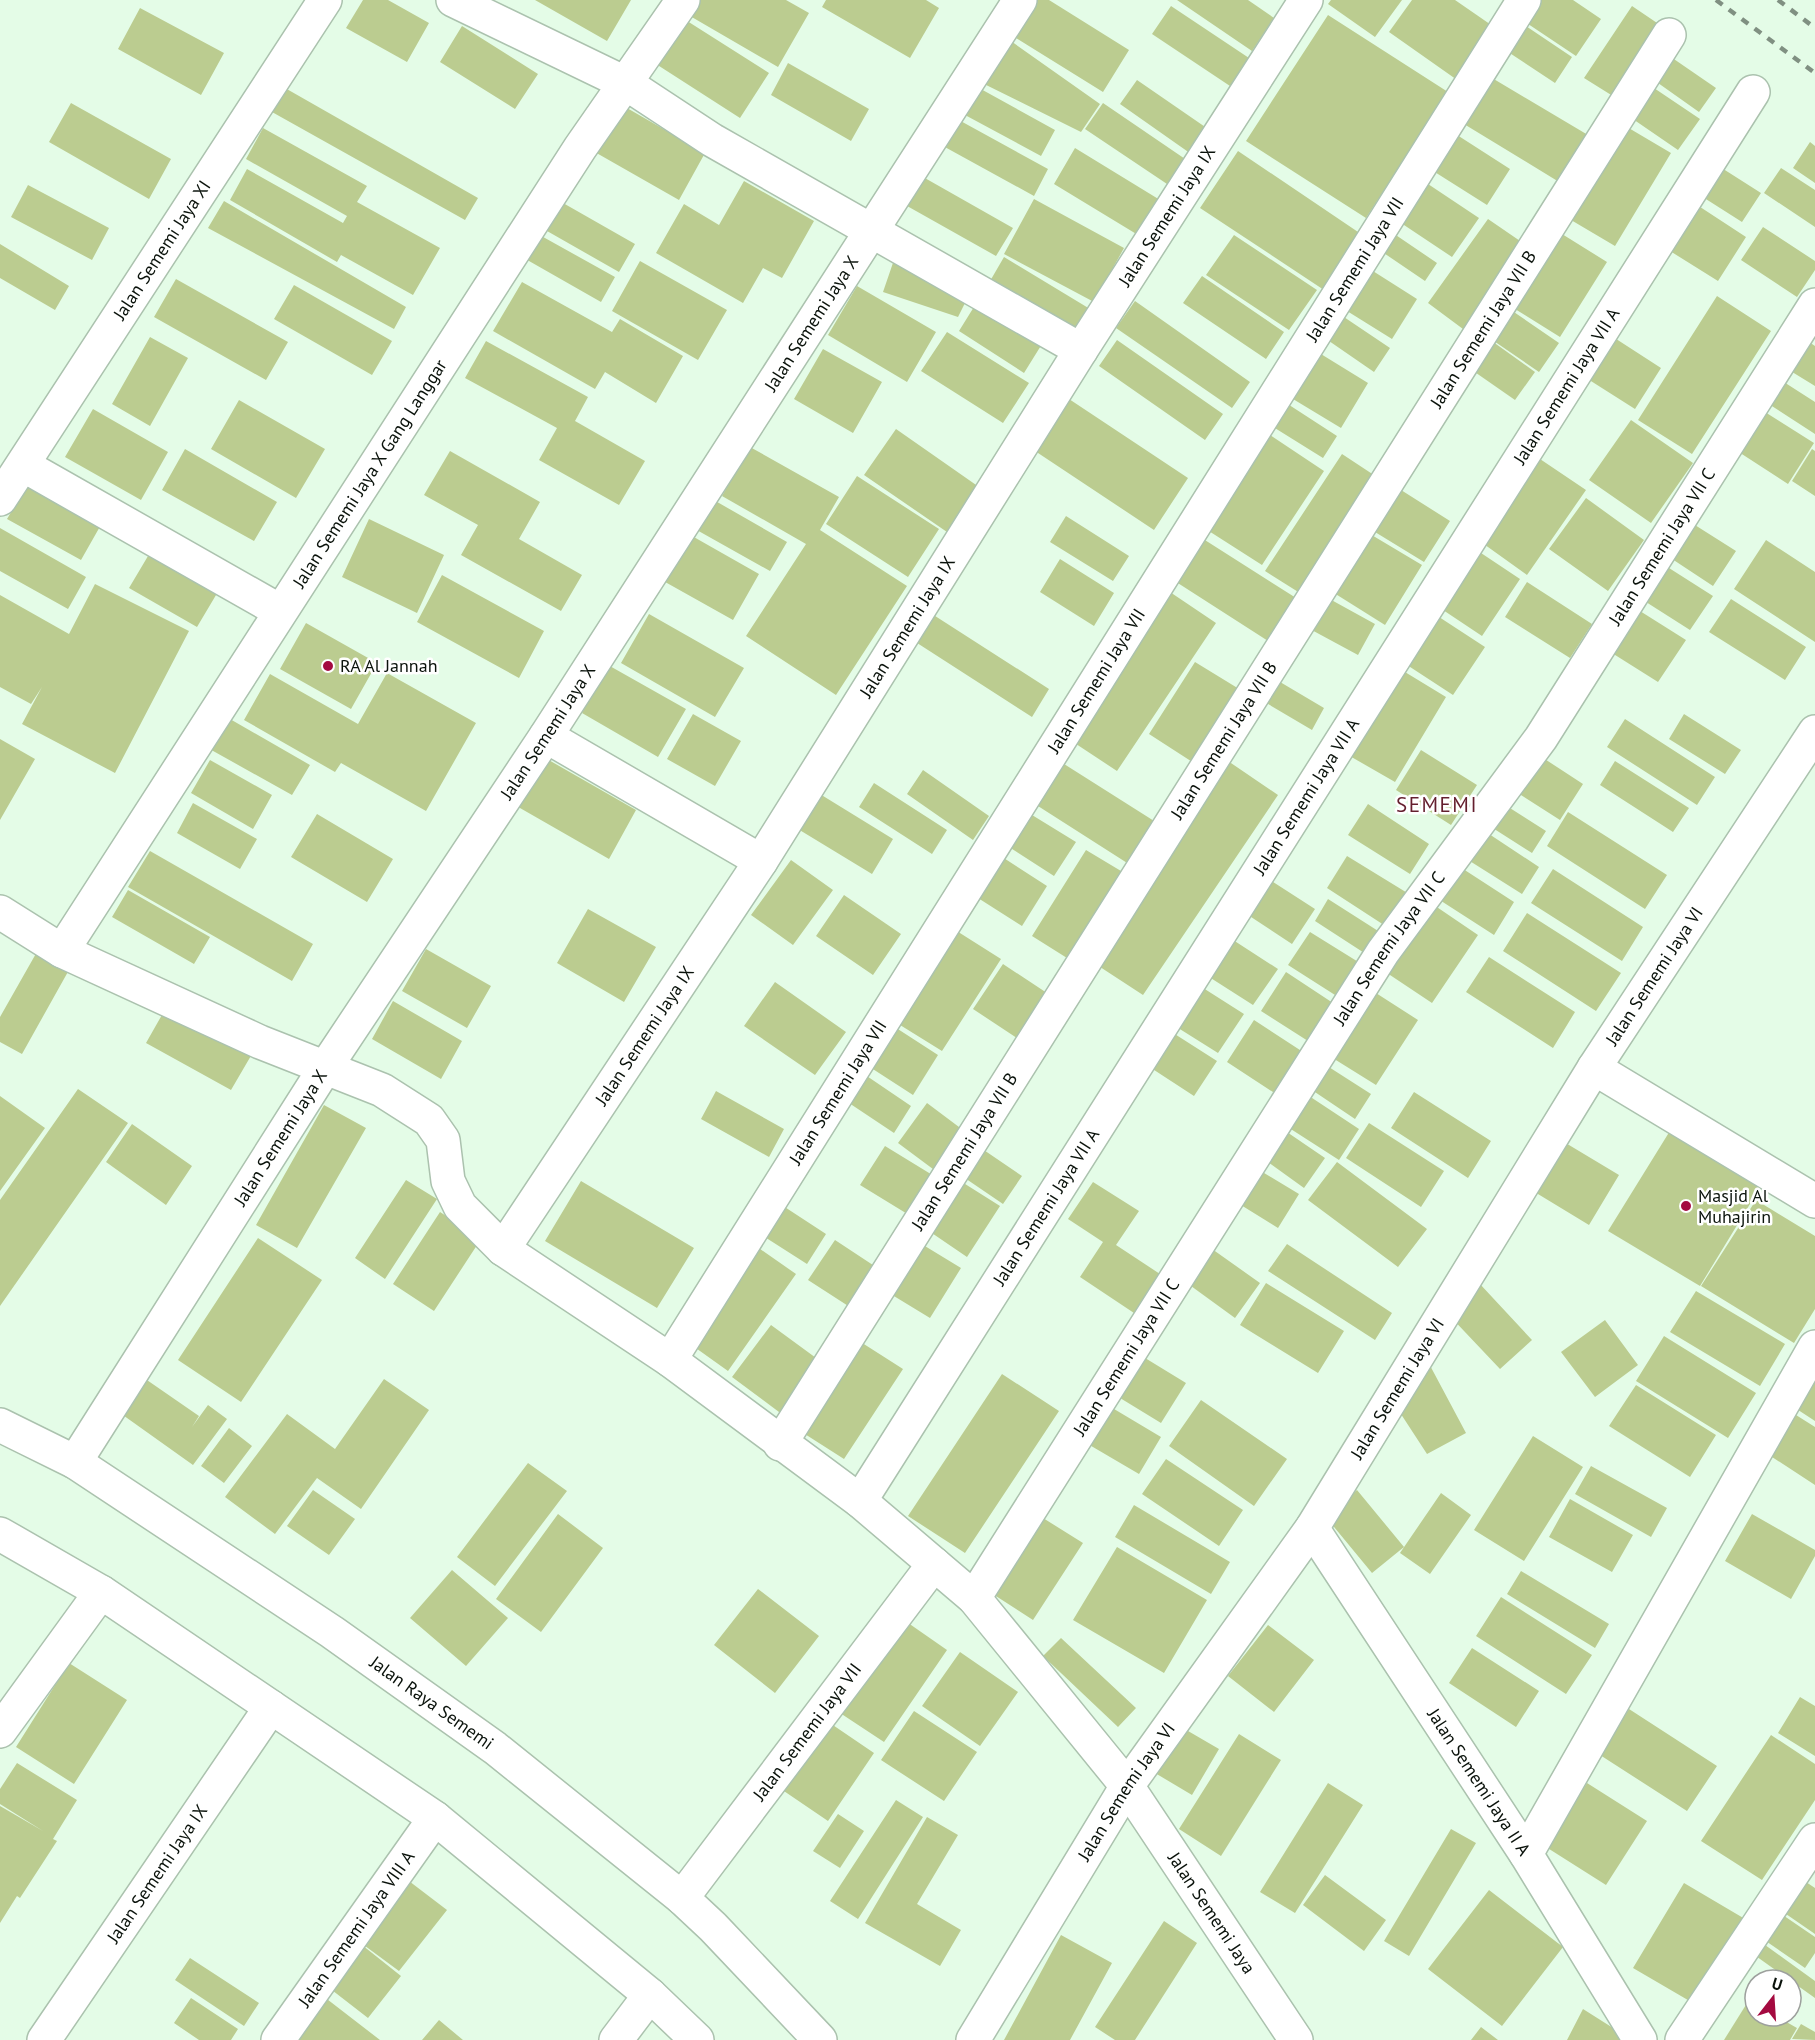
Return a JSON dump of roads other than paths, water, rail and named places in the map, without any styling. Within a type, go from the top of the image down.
[{"type":"street","name":"Jalan Sememi Jaya XI","points":[[0,500],[325,0]]},
{"type":"street","points":[[453,0],[627,84],[712,140],[874,230],[1081,350]]},
{"type":"street","name":"Jalan Sememi Jaya X Gang Langgar","points":[[62,951],[580,148],[627,84],[683,0]]},
{"type":"street","name":"Jalan Sememi Jaya X","points":[[75,1462],[325,1068],[546,736],[1020,0]]},
{"type":"street","name":"Jalan Sememi Jaya IX","points":[[503,1249],[761,861],[1081,350],[1306,0]]},
{"type":"street","name":"Jalan Sememi Jaya VII","points":[[670,1360],[1524,0]]},
{"type":"street","name":"Jalan Sememi Jaya VII B","points":[[780,1444],[1669,35]]},
{"type":"street","name":"Jalan Sememi Jaya VII A","points":[[860,1501],[1753,92]]},
{"type":"street","name":"Jalan Sememi Jaya VII C","points":[[974,1598],[1370,971],[1541,738],[1815,305]]},
{"type":"street","points":[[23,465],[280,611]]},
{"type":"street","name":"Jalan Sememi Jaya VI","points":[[972,2040],[1127,1786],[1312,1528],[1594,1068],[1815,732]]},
{"type":"street","points":[[546,736],[761,861]]},
{"type":"street","points":[[0,912],[62,951],[260,1042],[382,1090],[429,1120],[443,1140],[448,1181],[460,1206],[503,1249],[670,1360],[780,1444],[860,1501],[974,1598]]},
{"type":"street","points":[[1594,1068],[1815,1201]]},
{"type":"street","points":[[1526,1854],[1815,1347]]},
{"type":"street","name":"Jalan Raya Sememi","points":[[0,1425],[75,1462],[332,1632],[485,1741],[682,1898],[713,1926],[820,2040]]},
{"type":"street","name":"Jalan Sememi Jaya II A","points":[[1312,1528],[1526,1854],[1640,2040]]},
{"type":"street","points":[[0,1534],[101,1592],[435,1818],[650,1995],[697,2040]]},
{"type":"street","name":"Jalan Sememi Jaya VII","points":[[682,1898],[934,1564]]},
{"type":"street","points":[[0,1731],[101,1592]]},
{"type":"street","name":"Jalan Sememi Jaya","points":[[974,1598],[1127,1786],[1296,2040]]},
{"type":"street","name":"Jalan Sememi Jaya IX","points":[[44,2040],[271,1707]]},
{"type":"street","name":"Jalan Sememi Jaya VIII A","points":[[278,2040],[435,1818]]},
{"type":"street","points":[[1682,2040],[1815,1840]]},
{"type":"street","points":[[616,2040],[650,1995]]},
{"type":"railway","points":[[1716,0],[1815,73]]},
{"type":"railway","points":[[1778,0],[1815,28]]},
{"type":"place","name":"RA Al Jannah","points":[[328,666]]},
{"type":"place","name":"Masjid Al Muhajirin","points":[[1686,1206]]},
{"type":"district","name":"SEMEMI","points":[[1437,805]]}]
